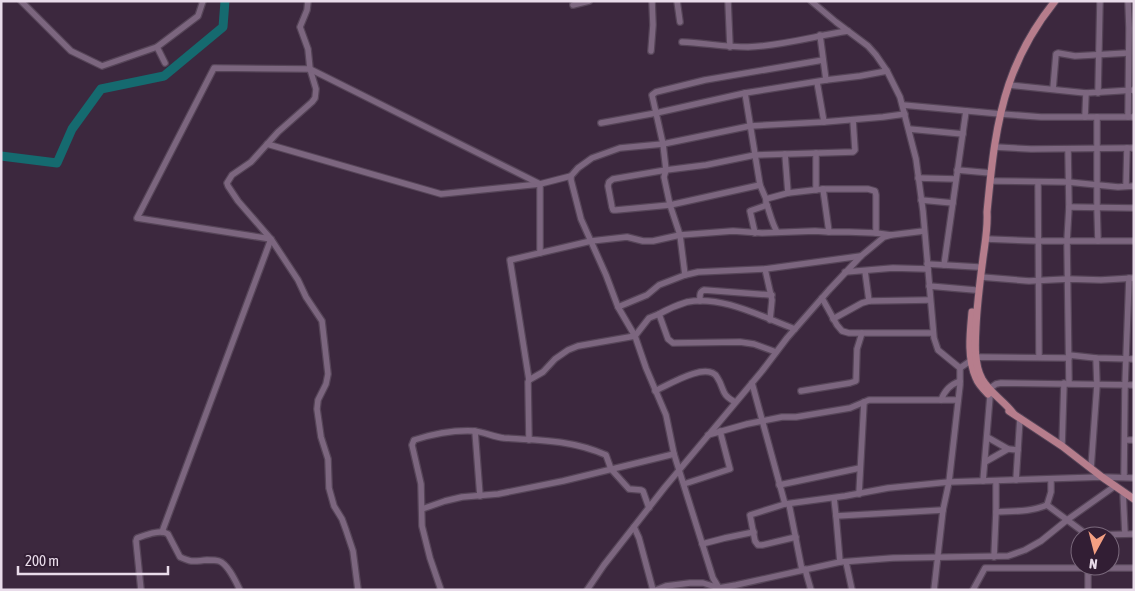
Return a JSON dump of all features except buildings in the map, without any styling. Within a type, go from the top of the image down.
[{"type":"main road","points":[[974,359],[994,147],[1001,114],[1009,85],[1021,56],[1036,27],[1055,1]]},
{"type":"main road","points":[[987,212],[984,221],[975,290],[970,351],[983,381],[990,393],[1008,406],[1013,413],[1134,499]]},
{"type":"street","points":[[21,1],[72,51],[102,66],[157,47],[198,16],[203,1]]},
{"type":"street","points":[[308,1],[307,10],[300,27],[308,49],[310,69],[316,89],[314,98],[251,162],[232,175],[227,183],[238,201],[271,238],[322,321],[328,374],[317,409],[328,459],[329,488],[334,506],[342,519],[353,551],[358,590]]},
{"type":"street","points":[[573,5],[589,1]]},
{"type":"street","points":[[651,51],[652,1]]},
{"type":"street","points":[[677,1],[680,22]]},
{"type":"street","points":[[728,1],[730,47]]},
{"type":"street","points":[[811,1],[868,46],[887,71],[897,91],[903,106],[916,159],[934,338],[938,350],[960,368]]},
{"type":"street","points":[[1098,93],[1100,1]]},
{"type":"street","points":[[903,106],[1041,117],[1131,117],[1130,52],[1132,28],[1128,1]]},
{"type":"street","points":[[682,42],[730,47],[768,45],[848,31]]},
{"type":"street","points":[[820,35],[826,80]]},
{"type":"street","points":[[157,47],[165,63]]},
{"type":"street","points":[[1053,89],[1056,54],[1075,56],[1130,52]]},
{"type":"street","points":[[685,275],[680,235],[670,205],[664,177],[666,170],[663,144],[652,95],[656,92],[705,80],[823,60]]},
{"type":"street","points":[[271,238],[137,218],[214,68],[310,69],[540,184]]},
{"type":"street","points":[[601,123],[745,93],[887,71]]},
{"type":"street","points":[[818,82],[824,122]]},
{"type":"street","points":[[1009,85],[1086,93],[1131,91]]},
{"type":"street","points":[[745,93],[760,185],[772,218],[772,224],[778,232]]},
{"type":"street","points":[[1085,117],[1086,93]]},
{"type":"street","points":[[944,265],[966,111]]},
{"type":"street","points":[[267,144],[441,194],[540,184],[571,176],[578,168],[592,158],[620,148],[663,144],[750,126],[852,120],[905,114]]},
{"type":"street","points":[[1097,117],[1098,241]]},
{"type":"street","points":[[760,185],[670,205],[614,210],[608,186],[609,182],[613,180],[755,155],[853,152],[855,151],[852,120]]},
{"type":"street","points":[[909,129],[963,134]]},
{"type":"street","points":[[994,147],[1031,149],[1130,148],[1126,186]]},
{"type":"street","points":[[1062,446],[1069,356],[1068,149]]},
{"type":"street","points":[[816,153],[820,190],[829,232]]},
{"type":"street","points":[[785,154],[788,193]]},
{"type":"street","points":[[957,170],[991,177],[1038,182],[1068,182],[1118,187],[1134,186]]},
{"type":"street","points":[[571,176],[581,219],[618,307],[635,336],[666,416],[674,454],[702,544],[713,578],[720,589]]},
{"type":"street","points":[[918,178],[956,179]]},
{"type":"street","points":[[1038,182],[1039,357]]},
{"type":"street","points":[[540,184],[540,253]]},
{"type":"street","points":[[754,232],[750,211],[788,193],[868,188],[875,191],[876,195],[876,233]]},
{"type":"street","points":[[921,200],[953,203]]},
{"type":"street","points":[[1069,207],[1134,208]]},
{"type":"street","points":[[529,440],[528,380],[510,260],[591,241],[627,237],[643,241],[653,241],[680,235],[733,231],[769,233],[814,231],[891,235]]},
{"type":"street","points":[[587,590],[604,565],[680,469],[795,329],[845,272],[884,237],[924,231]]},
{"type":"street","points":[[162,532],[271,238]]},
{"type":"street","points":[[986,239],[1134,241]]},
{"type":"street","points":[[618,307],[647,295],[660,285],[698,272],[765,269],[861,256]]},
{"type":"street","points":[[845,272],[944,265],[978,267]]},
{"type":"street","points":[[765,269],[772,295],[770,320]]},
{"type":"street","points":[[865,271],[869,301]]},
{"type":"street","points":[[981,277],[1039,281],[1132,278],[1127,316],[1124,385],[1124,478]]},
{"type":"street","points":[[929,286],[975,290]]},
{"type":"street","points":[[700,301],[701,291],[704,290],[772,295]]},
{"type":"street","points":[[822,298],[842,331],[849,333],[933,332]]},
{"type":"street","points":[[833,319],[869,301],[930,300]]},
{"type":"street","points":[[528,380],[543,372],[568,350],[578,346],[635,336],[649,318],[687,302],[708,301],[726,304],[795,329]]},
{"type":"street","points":[[659,314],[668,339],[673,343],[740,342],[754,344],[776,352]]},
{"type":"street","points":[[1127,316],[1134,316]]},
{"type":"street","points":[[801,391],[856,382],[856,348],[862,333]]},
{"type":"street","points":[[960,368],[974,359],[1069,356],[1134,359]]},
{"type":"street","points":[[1091,468],[1097,385],[1096,358]]},
{"type":"street","points":[[934,590],[943,510],[949,482],[960,368]]},
{"type":"street","points":[[655,391],[692,374],[712,372],[716,376],[724,394],[735,402]]},
{"type":"street","points":[[941,400],[950,385],[960,381]]},
{"type":"street","points":[[752,383],[779,485],[787,504],[811,590]]},
{"type":"street","points":[[984,481],[990,393],[996,384],[1066,383],[1134,386]]},
{"type":"street","points":[[708,435],[782,417],[796,417],[850,408],[869,400],[958,400]]},
{"type":"street","points":[[859,494],[864,402]]},
{"type":"street","points":[[1016,480],[1020,418]]},
{"type":"street","points":[[475,431],[480,496]]},
{"type":"street","points":[[441,590],[422,526],[420,484],[413,442],[417,440],[441,433],[475,431],[503,438],[569,443],[593,449],[606,455],[612,469],[629,489],[643,491],[649,508]]},
{"type":"street","points":[[684,484],[730,469],[720,431]]},
{"type":"street","points":[[987,437],[1008,449],[1018,450]]},
{"type":"street","points":[[1125,440],[1134,440]]},
{"type":"street","points":[[985,462],[1008,449]]},
{"type":"street","points":[[422,509],[462,497],[498,494],[563,481],[674,454]]},
{"type":"street","points":[[779,485],[860,468]]},
{"type":"street","points":[[796,537],[758,545],[750,515],[787,504],[888,488],[949,482],[1102,477],[1134,478]]},
{"type":"street","points":[[996,512],[1021,511],[1041,508],[1046,505],[1051,492],[1051,479]]},
{"type":"street","points":[[994,557],[996,481]]},
{"type":"street","points":[[634,527],[654,590],[666,586],[690,583],[703,583],[720,589],[843,562],[893,558],[1008,556],[1025,550],[1041,541],[1115,486]]},
{"type":"street","points":[[1123,492],[1125,534]]},
{"type":"street","points":[[834,498],[843,562],[852,590]]},
{"type":"street","points":[[1046,505],[1075,526]]},
{"type":"street","points":[[836,516],[943,510]]},
{"type":"street","points":[[141,590],[137,538],[162,532],[168,534],[180,557],[192,562],[207,560],[222,563],[235,579],[240,590]]},
{"type":"street","points":[[702,544],[754,532]]},
{"type":"street","points":[[1120,534],[1134,534]]},
{"type":"street","points":[[973,590],[985,568],[1070,567]]},
{"type":"street","points":[[1120,568],[1134,568]]},
{"type":"street","points":[[1088,576],[1088,590]]},
{"type":"waterway","points":[[1,156],[57,163],[72,129],[101,89],[164,76],[223,27],[225,1]]}]
